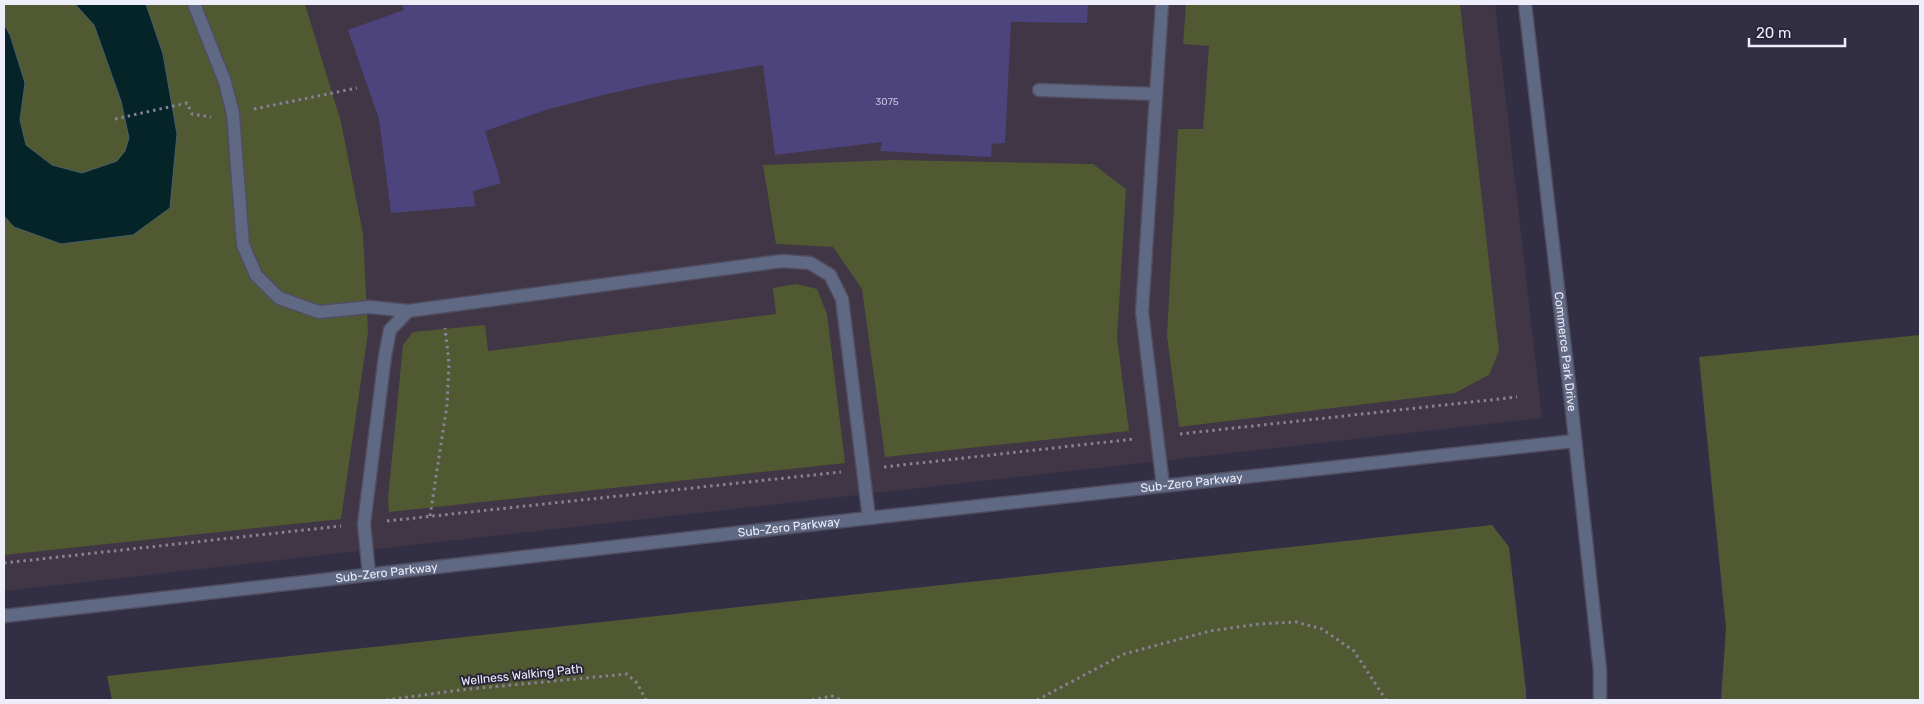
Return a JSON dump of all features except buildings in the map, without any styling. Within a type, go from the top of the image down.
[{"type":"street","points":[[194,4],[225,82],[233,114],[243,245],[256,275],[279,298],[319,312],[370,307],[408,312],[782,261],[810,263],[830,275],[842,299],[869,518]]},
{"type":"street","points":[[1162,4],[1142,312],[1162,486]]},
{"type":"street","name":"Commerce Park Drive","points":[[1524,4],[1600,670],[1600,700]]},
{"type":"street","points":[[1040,90],[1156,94]]},
{"type":"street","points":[[369,574],[364,524],[384,356],[390,330],[408,312]]},
{"type":"street","name":"Sub-Zero Parkway","points":[[4,616],[869,518],[1574,441]]},
{"type":"path","points":[[115,119],[187,103],[192,114],[214,117],[358,88]]},
{"type":"path","points":[[430,516],[447,405],[449,362],[443,306]]},
{"type":"path","points":[[4,563],[1517,397]]},
{"type":"path","points":[[1037,700],[1124,654],[1210,631],[1259,624],[1296,622],[1322,629],[1354,651],[1386,700]]},
{"type":"path","name":"Wellness Walking Path","points":[[386,700],[460,690],[627,674],[637,683],[646,700]]},
{"type":"path","points":[[812,700],[832,696],[841,700]]},
{"type":"shaded area","points":[[4,4],[1495,4],[1542,418],[4,591]]},
{"type":"shaded area","points":[[75,4],[146,4],[163,54],[177,134],[170,208],[133,235],[61,244],[14,227],[4,216],[4,24],[10,35],[25,83],[20,120],[26,145],[52,165],[82,173],[117,161],[125,151],[129,138],[121,101],[94,25]]},
{"type":"green space","points":[[4,4],[75,4],[94,25],[121,101],[129,138],[125,151],[117,161],[82,173],[52,165],[26,145],[20,120],[25,83],[10,35],[4,24]]},
{"type":"green space","points":[[146,4],[305,4],[341,122],[363,234],[368,332],[341,519],[4,555],[4,216],[14,227],[170,208],[177,134],[163,54]]},
{"type":"green space","points":[[1186,4],[1460,4],[1499,351],[1489,375],[1455,393],[1179,427],[1167,336],[1178,129],[1203,129],[1209,46],[1183,44]]},
{"type":"green space","points":[[892,160],[1093,164],[1126,189],[1117,338],[1129,431],[885,457],[862,289],[833,247],[776,244],[763,165]]},
{"type":"green space","points":[[797,284],[817,289],[827,314],[845,463],[389,512],[388,498],[403,345],[413,332],[485,325],[488,351],[776,314],[773,288]]},
{"type":"green space","points":[[1920,335],[1920,700],[1721,700],[1726,628],[1699,357]]},
{"type":"green space","points":[[1492,525],[1509,547],[1526,700],[112,700],[107,676]]}]
